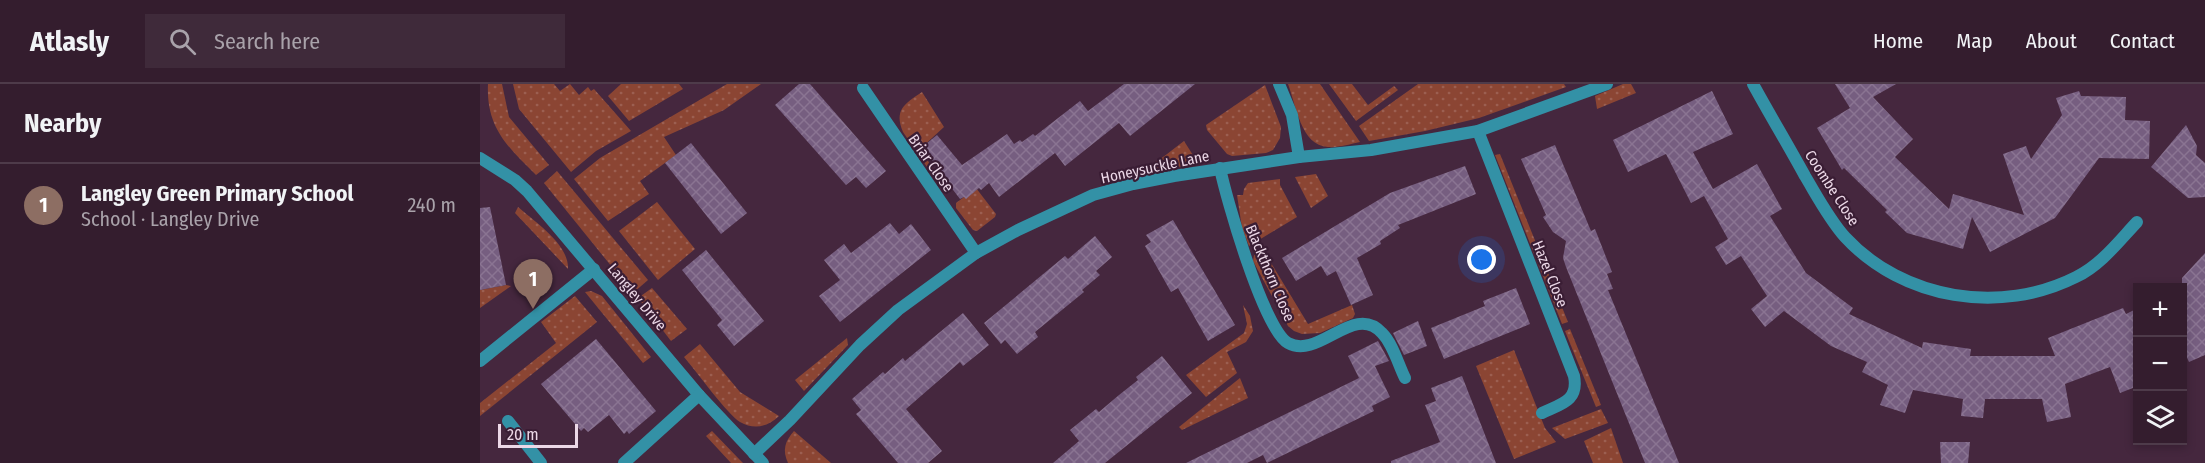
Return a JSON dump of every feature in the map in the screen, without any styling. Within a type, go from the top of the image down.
[{"type":"street","points":[[1279,84],[1292,115],[1299,157]]},
{"type":"street","name":"Honeysuckle Lane","points":[[759,459],[790,420],[860,345],[898,310],[976,253],[1018,230],[1093,195],[1133,184],[1220,168],[1371,150],[1478,131],[1607,84]]},
{"type":"street","name":"Coombe Close","points":[[1753,84],[1827,213],[1845,237],[1866,256],[1891,273],[1917,285],[1945,295],[1977,298],[2008,297],[2042,290],[2077,276],[2103,258],[2137,222]]},
{"type":"street","name":"Briar Close","points":[[862,88],[976,253]]},
{"type":"street","name":"Hazel Close","points":[[1478,131],[1574,376],[1574,392],[1569,400],[1542,413]]},
{"type":"street","name":"Langley Drive","points":[[480,158],[527,191],[699,395],[759,459]]},
{"type":"street","name":"Blackthorn Close","points":[[1220,168],[1235,230],[1272,321],[1282,338],[1298,346],[1311,345],[1358,324],[1368,325],[1378,329],[1384,335],[1405,378]]},
{"type":"street","points":[[480,362],[594,269]]},
{"type":"street","points":[[624,463],[699,395]]},
{"type":"street","points":[[508,421],[541,463]]},
{"type":"shaded area","points":[[488,84],[502,84],[509,117],[549,165],[536,175],[508,146],[495,125],[488,99]]},
{"type":"shaded area","points":[[513,84],[554,84],[560,91],[570,84],[579,95],[588,87],[591,91],[594,89],[631,131],[596,151],[571,172],[519,109]]},
{"type":"shaded area","points":[[621,84],[679,84],[683,89],[629,121],[608,96]]},
{"type":"shaded area","points":[[727,84],[761,84],[724,110],[664,137],[676,155],[640,181],[649,194],[608,221],[574,179],[600,158]]},
{"type":"shaded area","points":[[1288,84],[1320,84],[1360,142],[1328,147],[1311,140],[1301,123]]},
{"type":"shaded area","points":[[1329,84],[1352,84],[1368,105],[1394,86],[1398,90],[1356,121]]},
{"type":"shaded area","points":[[1418,84],[1564,84],[1566,87],[1479,118],[1369,141],[1359,126]]},
{"type":"shaded area","points":[[1623,84],[1631,84],[1636,93],[1597,109],[1595,96]]},
{"type":"shaded area","points":[[1265,85],[1281,127],[1280,138],[1273,150],[1266,153],[1232,156],[1227,154],[1207,130],[1206,125]]},
{"type":"shaded area","points":[[922,92],[944,127],[920,149],[942,182],[938,183],[903,132],[900,124],[902,108]]},
{"type":"shaded area","points":[[1184,141],[1198,163],[1138,176],[1134,171],[1154,162]]},
{"type":"shaded area","points":[[1500,154],[1568,322],[1562,324],[1495,155]]},
{"type":"shaded area","points":[[557,171],[648,280],[633,293],[544,183]]},
{"type":"shaded area","points":[[1316,174],[1328,196],[1311,208],[1295,177]]},
{"type":"shaded area","points":[[1280,179],[1280,185],[1297,217],[1249,246],[1242,228],[1237,195],[1243,195],[1248,183]]},
{"type":"shaded area","points":[[976,188],[996,214],[977,231],[973,230],[956,208],[956,203]]},
{"type":"shaded area","points":[[657,202],[695,249],[658,280],[619,231]]},
{"type":"shaded area","points":[[518,207],[557,242],[567,260],[568,269],[515,213]]},
{"type":"shaded area","points":[[1262,248],[1308,324],[1352,305],[1355,314],[1353,318],[1320,333],[1302,334],[1294,331],[1288,326],[1253,261],[1255,250]]},
{"type":"shaded area","points":[[511,286],[480,308],[480,290]]},
{"type":"shaded area","points":[[652,288],[687,329],[671,341],[638,298]]},
{"type":"shaded area","points":[[591,291],[602,296],[651,357],[643,363],[585,292]]},
{"type":"shaded area","points":[[575,296],[597,322],[480,416],[480,403],[556,343],[541,322]]},
{"type":"shaded area","points":[[1243,305],[1250,316],[1253,331],[1246,342],[1227,352],[1237,373],[1206,397],[1186,375],[1244,333],[1247,324]]},
{"type":"shaded area","points":[[1570,329],[1601,405],[1596,407],[1565,331]]},
{"type":"shaded area","points":[[847,338],[848,345],[804,391],[795,380]]},
{"type":"shaded area","points":[[700,344],[740,392],[779,416],[766,425],[756,427],[735,418],[684,357]]},
{"type":"shaded area","points":[[1514,350],[1545,428],[1556,442],[1514,459],[1476,366]]},
{"type":"shaded area","points":[[1240,378],[1248,398],[1182,430],[1179,427]]},
{"type":"shaded area","points":[[1601,409],[1608,423],[1565,439],[1552,428]]},
{"type":"shaded area","points":[[1611,428],[1623,463],[1593,463],[1584,441]]},
{"type":"shaded area","points":[[712,431],[743,463],[731,463],[706,436]]},
{"type":"shaded area","points":[[794,431],[831,463],[788,463],[785,446]]},
{"type":"building","points":[[799,84],[810,84],[886,171],[866,188],[856,177],[846,185],[775,105]]},
{"type":"building","points":[[1124,84],[1195,84],[1130,136],[1119,123],[1065,166],[1055,153],[999,197],[989,183],[966,199],[964,197],[960,199],[947,182],[949,180],[921,148],[937,135],[962,165],[1007,134],[1014,144],[1020,140],[1022,142],[1033,134],[1035,136],[1080,101],[1088,111]]},
{"type":"building","points":[[1835,84],[1896,84],[1873,97],[1913,139],[1895,157],[1949,209],[1953,194],[2024,215],[2003,154],[2026,146],[2031,159],[2062,115],[2056,98],[2079,91],[2081,96],[2126,97],[2125,120],[2150,121],[2149,159],[2099,158],[2055,218],[1990,252],[1972,217],[1963,249],[1907,233],[1844,168],[1842,170],[1817,128],[1850,108]]},
{"type":"building","points":[[1712,91],[1733,134],[1693,152],[1713,189],[1757,164],[1782,209],[1770,216],[1806,273],[1853,308],[1849,314],[1922,348],[1923,342],[1971,349],[1970,356],[2055,356],[2048,338],[2123,308],[2126,314],[2133,310],[2133,388],[2120,393],[2110,367],[2065,384],[2071,417],[2047,422],[2042,399],[1985,399],[1983,418],[1961,416],[1963,399],[1913,390],[1905,413],[1880,405],[1888,385],[1862,372],[1867,362],[1831,346],[1784,311],[1765,327],[1751,309],[1767,296],[1741,256],[1726,265],[1715,247],[1728,239],[1704,196],[1691,203],[1666,154],[1628,172],[1613,140]]},
{"type":"building","points":[[2186,125],[2197,146],[2196,155],[2205,163],[2205,197],[2188,198],[2151,167]]},
{"type":"building","points":[[691,143],[747,213],[721,234],[665,163]]},
{"type":"building","points":[[1555,145],[1591,231],[1595,229],[1612,272],[1607,274],[1613,289],[1608,290],[1679,463],[1645,463],[1566,267],[1563,258],[1566,241],[1553,232],[1543,217],[1546,215],[1521,159]]},
{"type":"building","points":[[1465,166],[1476,194],[1398,225],[1400,228],[1380,241],[1381,244],[1357,258],[1373,295],[1351,305],[1336,271],[1327,276],[1321,266],[1296,281],[1282,258],[1390,193]]},
{"type":"building","points":[[490,207],[506,285],[480,290],[480,208]]},
{"type":"building","points":[[1173,220],[1235,325],[1208,341],[1178,288],[1171,292],[1145,246],[1151,242],[1146,235]]},
{"type":"building","points":[[890,223],[899,234],[911,224],[931,250],[840,322],[819,296],[840,280],[824,260],[844,244],[851,253]]},
{"type":"building","points":[[1095,236],[1112,257],[1096,271],[1100,275],[1082,290],[1084,292],[1035,332],[1038,337],[1017,354],[1005,340],[1001,344],[984,323],[1065,256],[1068,259]]},
{"type":"building","points":[[706,250],[764,321],[734,346],[717,325],[722,320],[682,270]]},
{"type":"building","points":[[2205,253],[2205,355],[2189,362],[2187,358],[2187,283],[2182,283],[2182,278]]},
{"type":"building","points":[[1516,288],[1530,324],[1444,359],[1431,328],[1485,306],[1483,301]]},
{"type":"building","points":[[963,313],[989,345],[963,366],[960,362],[906,409],[942,451],[928,463],[898,463],[856,414],[861,410],[852,399],[883,372],[885,374],[903,358],[905,361]]},
{"type":"building","points":[[1418,321],[1427,346],[1404,355],[1393,333]]},
{"type":"building","points":[[596,339],[656,411],[629,434],[627,431],[624,434],[609,415],[588,432],[584,428],[581,431],[541,384]]},
{"type":"building","points":[[1378,341],[1389,361],[1375,366],[1390,397],[1372,406],[1374,411],[1267,463],[1263,455],[1247,463],[1186,463],[1359,378],[1348,356]]},
{"type":"building","points":[[1162,356],[1192,393],[1105,463],[1053,463],[1079,441],[1070,430],[1096,409],[1099,412],[1138,380],[1136,377]]},
{"type":"building","points":[[1462,376],[1496,463],[1391,463],[1391,461],[1440,442],[1425,405],[1436,401],[1431,388]]},
{"type":"building","points":[[1940,442],[1970,442],[1968,463],[1941,463]]},
{"type":"place","name":"Langley Green Primary School","points":[[533,309]]}]
